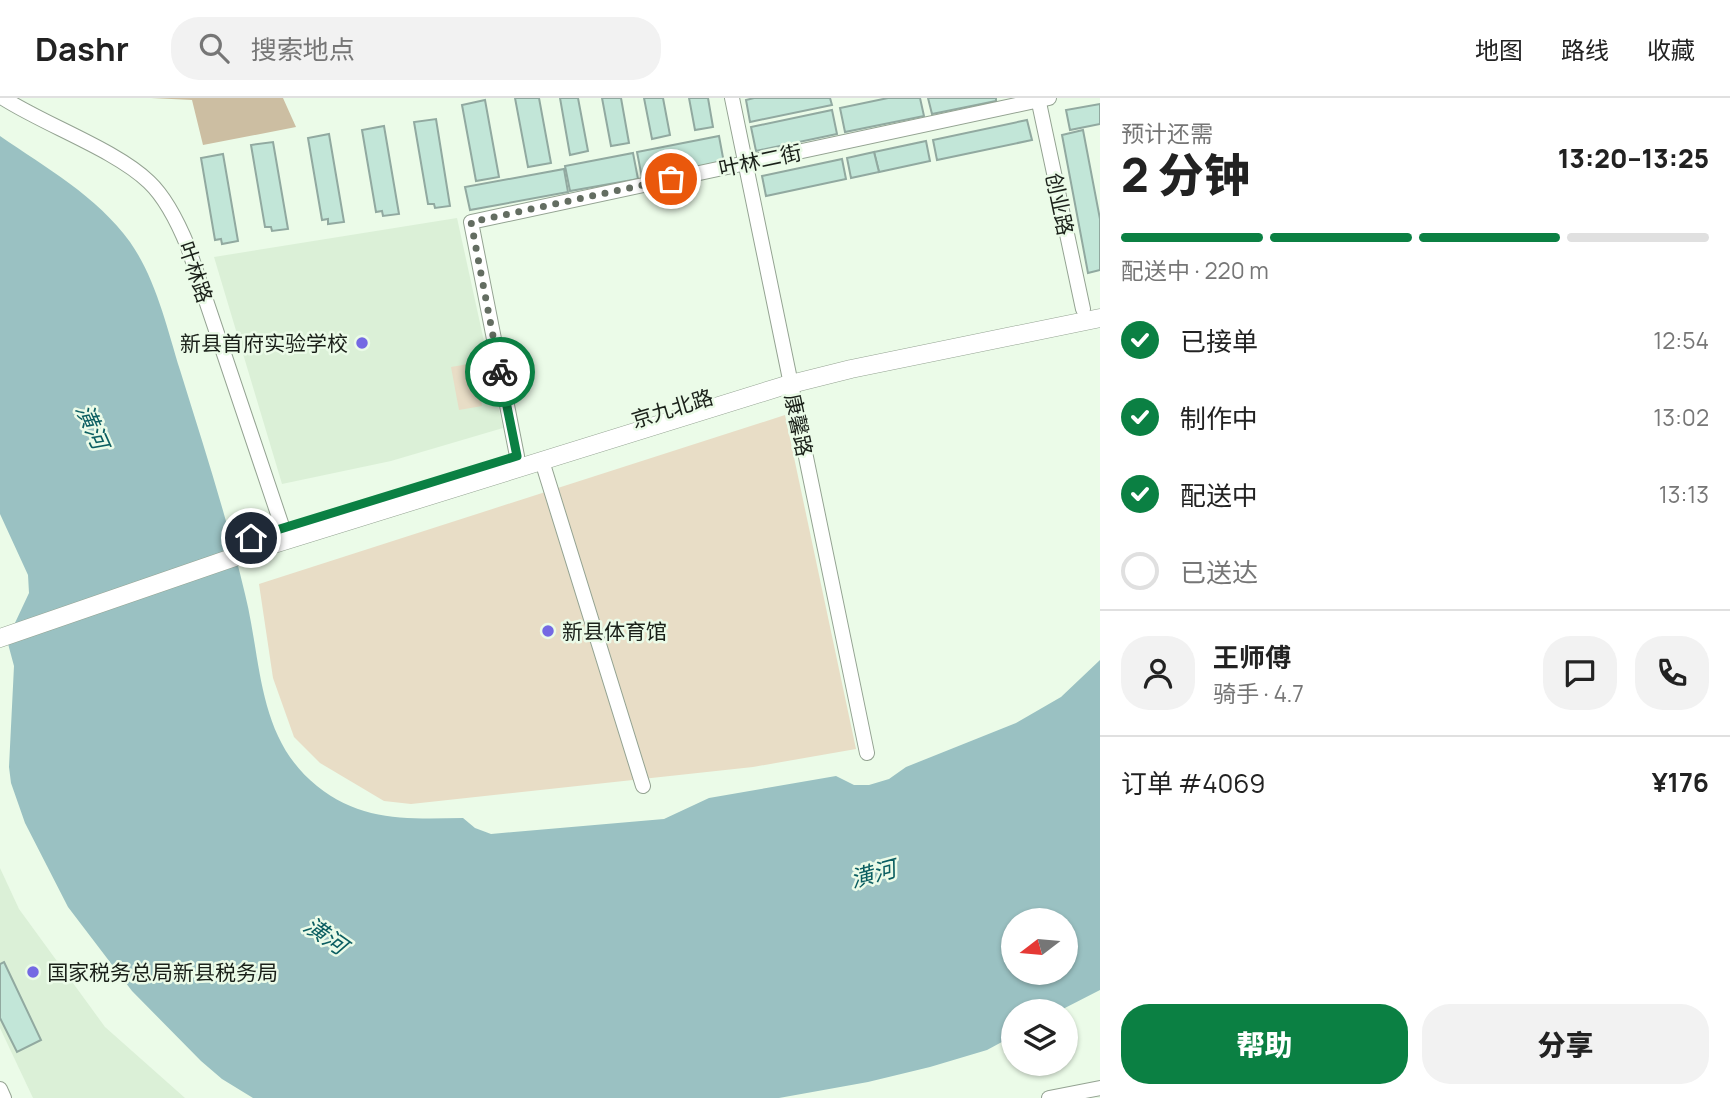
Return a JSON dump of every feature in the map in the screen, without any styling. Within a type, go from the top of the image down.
[{"type":"main road","name":"京九北路","points":[[253,544],[283,529],[517,456],[789,379],[1091,307]]},
{"type":"main road","name":"京九北路","points":[[253,544],[542,461],[789,379],[1100,318]]},
{"type":"main road","points":[[0,626],[253,544]]},
{"type":"main road","points":[[0,638],[253,544]]},
{"type":"street","name":"叶林路","points":[[4,98],[100,149],[149,181],[169,209],[188,247],[283,529]]},
{"type":"street","name":"康馨路","points":[[732,98],[867,753]]},
{"type":"street","name":"叶林二街","points":[[517,456],[471,222],[1041,99]]},
{"type":"street","name":"创业路","points":[[1041,99],[1091,307]]},
{"type":"street","points":[[542,461],[643,786]]},
{"type":"street","points":[[1049,1098],[1100,1088]]},
{"type":"street","points":[[0,1089],[4,1098]]},
{"type":"shaded area","points":[[151,98],[283,98],[296,127],[203,145],[192,100]]},
{"type":"shaded area","name":"新县首府实验学校","points":[[457,218],[503,428],[391,461],[282,484],[214,257]]},
{"type":"shaded area","points":[[474,363],[482,406],[459,410],[451,367]]},
{"type":"shaded area","name":"新县体育馆","points":[[785,415],[856,749],[753,767],[411,804],[384,801],[320,763],[294,737],[273,678],[259,584]]},
{"type":"shaded area","points":[[0,868],[19,909],[105,1027],[185,1098],[33,1098],[0,1028]]},
{"type":"water","name":"潢河","points":[[0,136],[70,184],[102,211],[130,242],[147,272],[165,321],[230,537],[251,620],[259,672],[272,722],[297,767],[317,786],[334,798],[369,812],[405,818],[463,818],[475,828],[491,834],[664,819],[709,798],[836,776],[854,785],[869,785],[889,779],[906,767],[1016,723],[1061,697],[1100,660],[1100,990],[1078,1001],[1078,999],[1001,999],[1001,1042],[987,1050],[868,1082],[779,1098],[253,1098],[222,1079],[201,1061],[132,991],[68,907],[25,823],[11,783],[9,767],[14,666],[7,640],[29,593],[28,575],[0,514]]},
{"type":"building","points":[[515,98],[539,98],[551,163],[528,167]]},
{"type":"building","points":[[560,98],[578,98],[588,151],[570,155]]},
{"type":"building","points":[[602,98],[621,98],[629,143],[611,146]]},
{"type":"building","points":[[644,98],[663,98],[670,135],[652,139]]},
{"type":"building","points":[[689,98],[708,98],[713,127],[695,130]]},
{"type":"building","points":[[830,98],[832,105],[750,122],[746,100]]},
{"type":"building","points":[[888,98],[920,98],[924,116],[845,132],[840,108]]},
{"type":"building","points":[[928,98],[996,98],[996,101],[932,114]]},
{"type":"building","points":[[485,100],[499,177],[476,181],[462,105]]},
{"type":"building","points":[[1100,104],[1100,124],[1070,130],[1066,110]]},
{"type":"building","points":[[832,110],[837,134],[756,151],[751,127]]},
{"type":"building","points":[[436,119],[450,206],[435,208],[434,204],[428,204],[414,122]]},
{"type":"building","points":[[1027,120],[1032,140],[937,160],[933,140]]},
{"type":"building","points":[[384,126],[399,214],[383,216],[382,211],[376,212],[362,130]]},
{"type":"building","points":[[1083,130],[1100,219],[1100,270],[1088,273],[1062,135]]},
{"type":"building","points":[[329,134],[344,222],[328,224],[328,219],[322,220],[308,138]]},
{"type":"building","points":[[719,136],[724,163],[642,178],[637,152]]},
{"type":"building","points":[[926,141],[930,161],[879,172],[874,152]]},
{"type":"building","points":[[273,142],[288,229],[272,231],[271,227],[265,227],[251,145]]},
{"type":"building","points":[[874,152],[879,172],[851,178],[847,158]]},
{"type":"building","points":[[633,153],[638,179],[570,191],[565,166]]},
{"type":"building","points":[[223,154],[238,241],[222,244],[221,239],[215,240],[201,158]]},
{"type":"building","points":[[842,159],[846,179],[766,196],[762,176]]},
{"type":"building","points":[[564,169],[568,192],[470,210],[465,187]]},
{"type":"building","points":[[4,962],[41,1040],[17,1052],[0,1018],[0,964]]},
{"type":"way so far","points":[[500,372],[471,222],[671,179]]},
{"type":"place","name":"新县首府实验学校","points":[[362,343]]},
{"type":"place","name":"新县体育馆","points":[[548,631]]},
{"type":"place","name":"国家税务总局新县税务局","points":[[33,972]]},
{"type":"route","points":[[251,538],[517,456],[500,372]]}]
